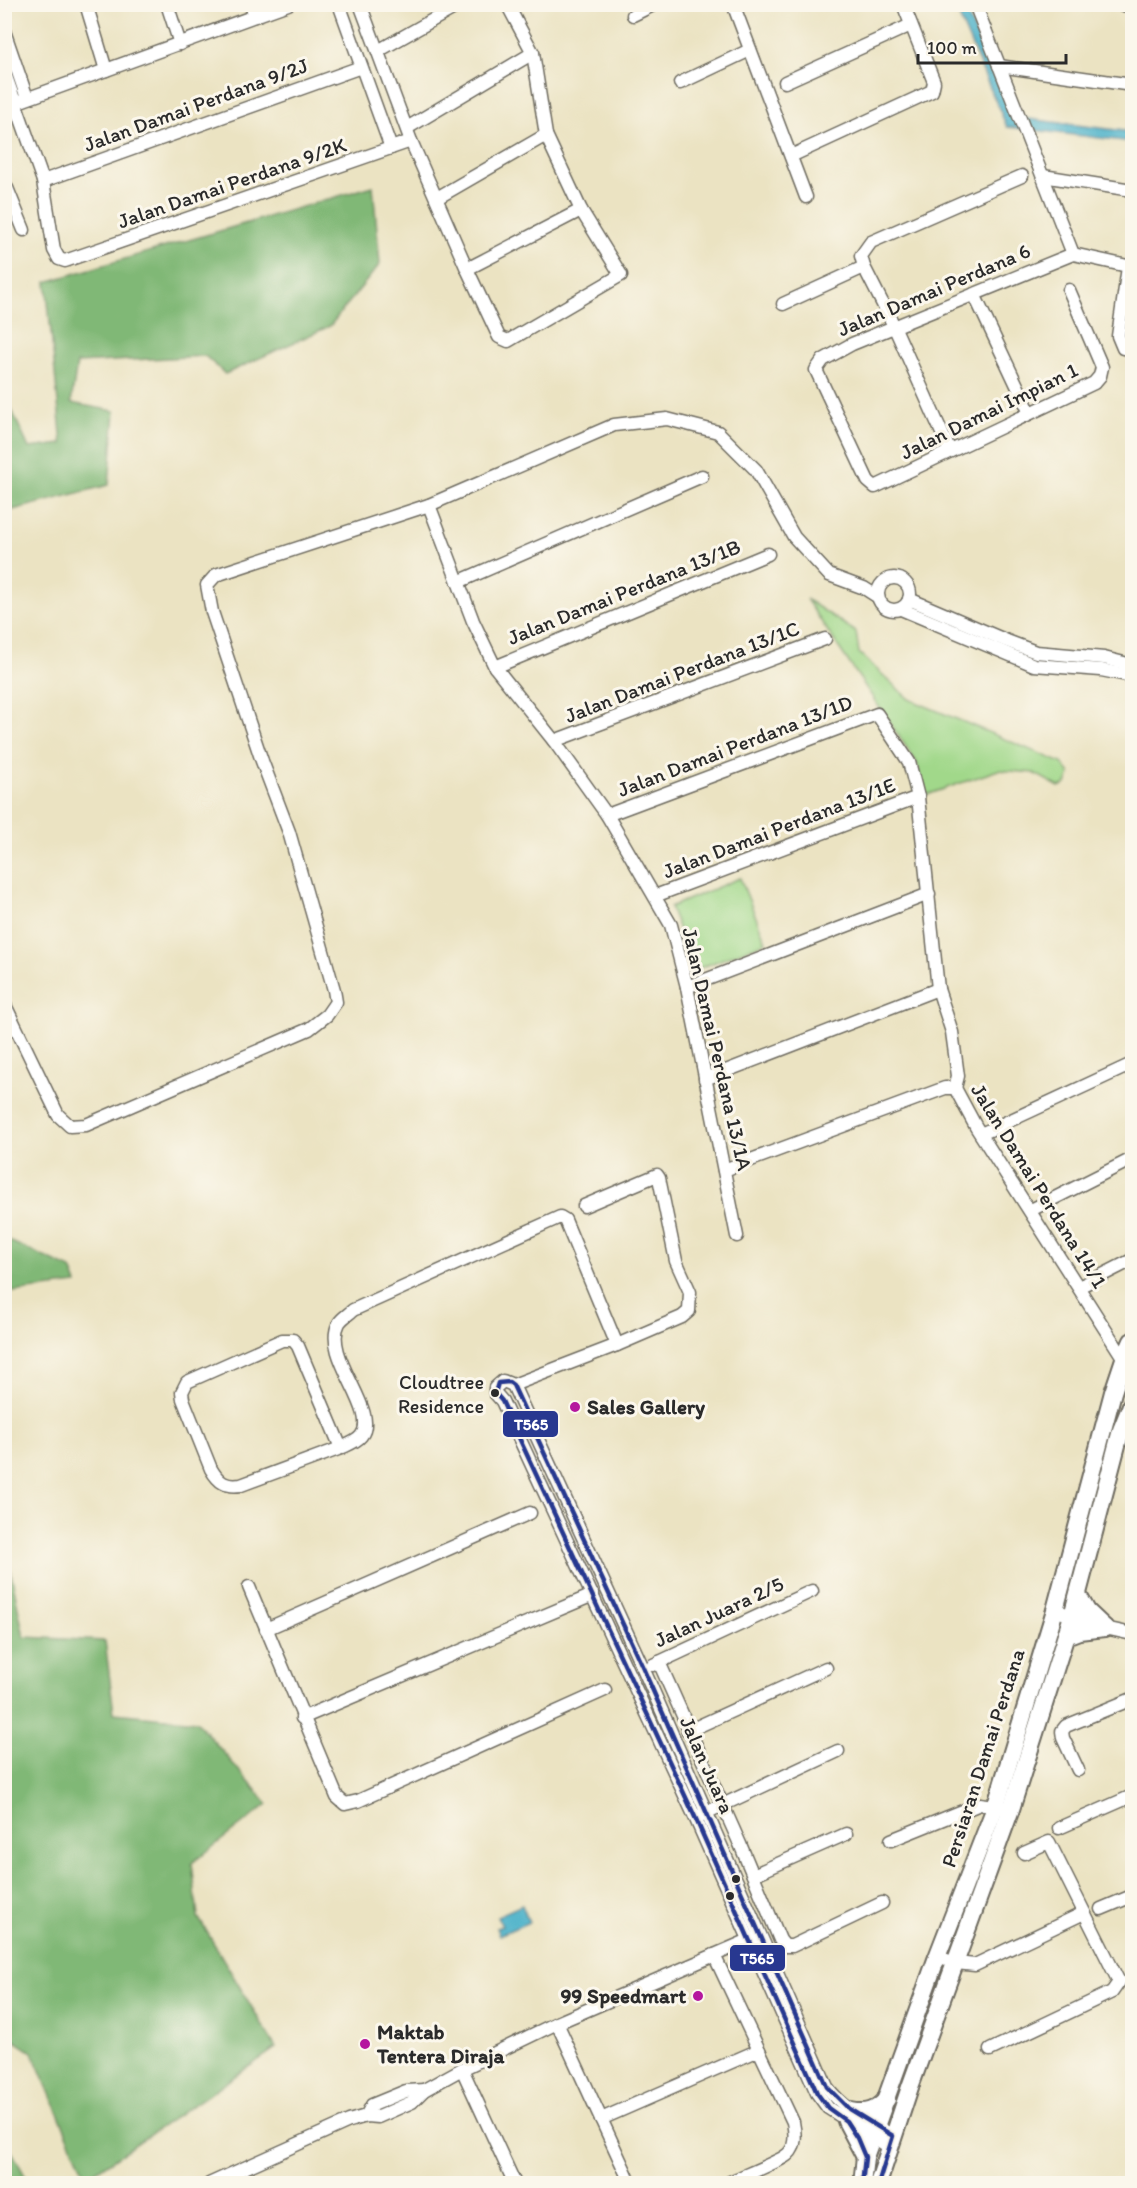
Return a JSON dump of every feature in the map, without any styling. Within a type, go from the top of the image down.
[{"type":"main road","name":"Persiaran Damai Perdana","points":[[878,2184],[891,2141],[956,1963],[1004,1807],[1069,1553],[1128,1361],[1132,1341]]},
{"type":"main road","name":"Persiaran Damai Perdana","points":[[862,2184],[865,2157],[938,1957],[1004,1807],[1066,1636],[1121,1430],[1132,1403]]},
{"type":"main road","points":[[1078,1595],[1087,1611],[1104,1628]]},
{"type":"main road","points":[[1066,1636],[1079,1631],[1104,1628]]},
{"type":"main road","points":[[865,2157],[849,2116],[879,2108],[888,2098]]},
{"type":"street","points":[[86,4],[106,70]]},
{"type":"street","points":[[167,4],[180,44]]},
{"type":"street","points":[[21,100],[180,44],[253,10],[288,4]]},
{"type":"street","points":[[339,4],[391,148]]},
{"type":"street","points":[[360,4],[411,141],[467,269],[502,339],[508,340],[621,275],[581,210],[546,135],[533,53],[507,4]]},
{"type":"street","points":[[378,51],[461,4]]},
{"type":"street","points":[[633,15],[655,4]]},
{"type":"street","points":[[733,4],[807,197]]},
{"type":"street","points":[[791,156],[932,91],[934,82],[903,4]]},
{"type":"street","points":[[975,4],[1073,254],[1130,267],[1118,336],[1123,348],[1132,349]]},
{"type":"street","points":[[1118,4],[1132,7]]},
{"type":"street","points":[[785,82],[911,25]]},
{"type":"street","points":[[4,31],[43,181]]},
{"type":"street","points":[[680,83],[750,50]]},
{"type":"street","points":[[407,128],[533,53]]},
{"type":"street","points":[[999,66],[1132,85]]},
{"type":"street","name":"Jalan Damai Perdana 9/2J","points":[[43,181],[361,67]]},
{"type":"street","points":[[4,71],[21,100]]},
{"type":"street","points":[[437,198],[546,135]]},
{"type":"street","name":"Jalan Damai Perdana 9/2K","points":[[43,181],[54,250],[59,259],[65,261],[411,141]]},
{"type":"street","points":[[783,304],[863,262],[871,242],[1022,176]]},
{"type":"street","points":[[1043,176],[1132,190]]},
{"type":"street","points":[[5,186],[24,230]]},
{"type":"street","points":[[467,269],[581,210]]},
{"type":"street","name":"Jalan Damai Perdana 6","points":[[875,487],[868,481],[816,370],[823,360],[852,344],[894,326],[1073,254]]},
{"type":"street","points":[[863,262],[950,452]]},
{"type":"street","name":"Jalan Damai Impian 1","points":[[875,487],[1094,383],[1101,376],[1102,367],[1069,290]]},
{"type":"street","points":[[974,294],[1030,413]]},
{"type":"street","points":[[4,1003],[58,1115],[70,1126],[86,1125],[309,1029],[327,1015],[336,1002],[334,990],[289,832],[262,761],[212,612],[207,585],[216,575],[233,568],[429,505],[614,425],[667,419],[718,432],[756,470],[794,537],[829,575],[864,588],[878,597],[885,608],[893,610],[905,604],[1036,652],[1104,658],[1132,665]]},
{"type":"street","points":[[458,582],[702,476]]},
{"type":"street","name":"Jalan Damai Perdana 13/1A","points":[[429,505],[473,621],[495,667],[554,741],[607,815],[670,925],[687,987],[737,1236]]},
{"type":"street","name":"Jalan Damai Perdana 13/1B","points":[[495,667],[768,554]]},
{"type":"street","points":[[864,588],[895,578],[904,581],[909,589],[905,604]]},
{"type":"street","points":[[878,597],[882,584]]},
{"type":"street","points":[[905,604],[1034,665],[1101,670],[1132,676]]},
{"type":"street","name":"Jalan Damai Perdana 13/1C","points":[[554,741],[825,639]]},
{"type":"street","name":"Jalan Damai Perdana 13/1D","points":[[607,815],[877,714],[909,762],[918,797]]},
{"type":"street","points":[[724,1170],[945,1088],[954,1088],[958,1076],[952,1032],[938,989],[918,797]]},
{"type":"street","name":"Jalan Damai Perdana 13/1E","points":[[655,896],[918,797]]},
{"type":"street","points":[[687,987],[929,894]]},
{"type":"street","points":[[705,1079],[938,989]]},
{"type":"street","points":[[981,1134],[1132,1064]]},
{"type":"street","name":"Jalan Damai Perdana 14/1","points":[[954,1088],[981,1134],[1128,1361]]},
{"type":"street","points":[[1031,1210],[1132,1159]]},
{"type":"street","points":[[513,1385],[617,1345],[682,1317],[689,1311],[690,1292],[676,1261],[657,1175],[584,1206]]},
{"type":"street","points":[[341,1448],[293,1340],[282,1340],[187,1382],[183,1387],[183,1399],[211,1469],[223,1484],[242,1485],[341,1448],[360,1438],[365,1429],[360,1403],[338,1354],[336,1336],[340,1322],[353,1310],[558,1218],[565,1220],[617,1345]]},
{"type":"street","points":[[1079,1287],[1132,1260]]},
{"type":"street","name":"Jalan Juara","points":[[700,1815],[643,1668],[513,1385],[503,1381],[495,1388],[495,1393],[502,1401],[827,2087],[849,2116],[891,2141]]},
{"type":"street","points":[[266,1629],[530,1513]]},
{"type":"street","points":[[249,1587],[302,1718],[337,1797],[345,1804],[358,1801],[605,1690]]},
{"type":"street","name":"Jalan Juara 2/5","points":[[643,1668],[812,1591]]},
{"type":"street","points":[[302,1718],[593,1595]]},
{"type":"street","points":[[1055,1610],[1104,1628],[1132,1634]]},
{"type":"street","points":[[659,1662],[780,1940],[785,1946],[792,1946],[882,1903]]},
{"type":"street","points":[[688,1731],[826,1668]]},
{"type":"street","points":[[1078,1770],[1062,1731],[1066,1726],[1132,1699]]},
{"type":"street","points":[[700,1815],[838,1751]]},
{"type":"street","points":[[1059,1828],[1132,1796]]},
{"type":"street","points":[[891,1840],[980,1804],[1004,1807]]},
{"type":"street","points":[[753,1875],[846,1834]]},
{"type":"street","points":[[990,2050],[1112,1992],[1119,1982],[1049,1842],[1024,1853]]},
{"type":"street","points":[[1101,1909],[1132,1896]]},
{"type":"street","points":[[938,1957],[956,1963],[975,1965],[1084,1913]]},
{"type":"street","points":[[209,2184],[349,2121],[366,2116],[372,2105],[406,2091],[424,2090],[557,2023],[754,1937]]},
{"type":"street","points":[[714,1955],[793,2122],[794,2142],[788,2155],[726,2184]]},
{"type":"street","points":[[557,2023],[631,2184]]},
{"type":"street","points":[[601,2119],[759,2049]]},
{"type":"street","points":[[462,2069],[515,2184]]},
{"type":"green space","points":[[373,186],[380,264],[330,326],[225,374],[205,356],[77,363],[71,403],[115,411],[109,485],[5,512],[5,395],[29,448],[62,444],[46,282]]},
{"type":"green space","points":[[806,599],[856,632],[859,653],[909,699],[1062,763],[1070,774],[1066,784],[1059,787],[1034,773],[998,770],[924,796],[917,763]]},
{"type":"green space","points":[[740,878],[766,942],[695,970],[670,907]]},
{"type":"green space","points":[[5,1239],[71,1269],[77,1284],[5,1293]]},
{"type":"green space","points":[[4,1538],[24,1637],[105,1641],[114,1713],[196,1721],[268,1804],[192,1863],[198,1917],[276,2048],[86,2178],[32,2052],[5,2034]]},
{"type":"green space","points":[[5,2139],[29,2183],[5,2183]]},
{"type":"water","points":[[954,5],[963,5],[1013,117],[1132,132],[1132,142],[1007,127]]},
{"type":"water","points":[[522,1905],[529,1922],[499,1935],[496,1928],[502,1926],[497,1916]]},
{"type":"transit line","name":"T565","points":[[862,2184],[865,2157],[857,2138],[846,2121],[828,2108],[817,2093],[695,1817],[502,1401],[495,1393],[498,1383],[509,1382],[513,1385],[643,1668],[827,2087],[849,2109],[893,2136],[878,2184]]},
{"type":"place","name":"Cloudtree Residence","points":[[495,1393]]},
{"type":"place","name":"Sales Gallery","points":[[575,1407]]},
{"type":"place","name":"99 Speedmart","points":[[698,1996]]},
{"type":"place","name":"Maktab Tentera Diraja","points":[[365,2044]]}]
